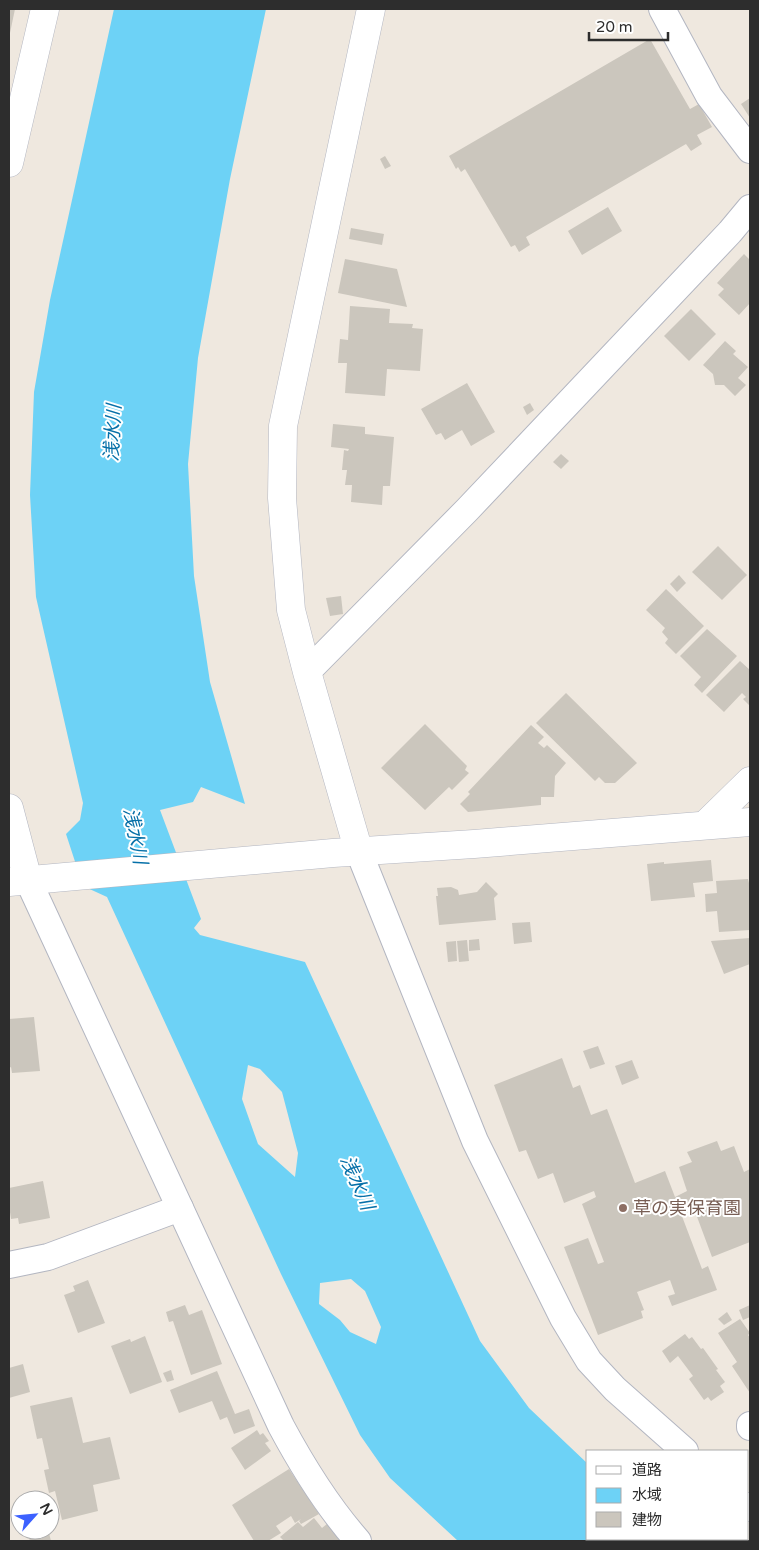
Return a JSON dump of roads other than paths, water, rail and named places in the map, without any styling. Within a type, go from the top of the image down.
[{"type":"street","points":[[9,163],[45,9]]},
{"type":"street","points":[[371,9],[283,426],[282,498],[292,610],[346,852],[475,1140],[563,1318],[589,1361],[609,1382],[684,1450]]},
{"type":"street","points":[[662,9],[709,96],[750,150]]},
{"type":"street","points":[[307,672],[468,510],[730,232],[750,208]]},
{"type":"street","points":[[705,825],[750,781]]},
{"type":"street","points":[[9,808],[18,881],[180,1208],[281,1426],[308,1474],[342,1523],[358,1541]]},
{"type":"street","points":[[18,881],[346,852],[474,844],[750,822]]},
{"type":"street","points":[[9,1265],[48,1256],[180,1208]]},
{"type":"water","name":"浅水川","points":[[114,9],[266,9],[230,179],[198,358],[188,464],[194,576],[210,682],[245,804],[201,787],[193,802],[160,810],[201,919],[194,928],[200,935],[305,962],[480,1341],[529,1408],[586,1462],[586,1540],[668,1541],[458,1541],[390,1478],[360,1435],[281,1274],[107,897],[83,886],[66,834],[80,820],[83,803],[36,597],[30,495],[34,392],[50,300]],"holes":[[[248,1065],[260,1069],[282,1092],[298,1153],[295,1177],[258,1144],[242,1099]],[[351,1279],[365,1291],[381,1327],[376,1344],[350,1332],[340,1320],[319,1304],[320,1283]]]},
{"type":"place","name":"草の実保育園","points":[[623,1208]]}]
